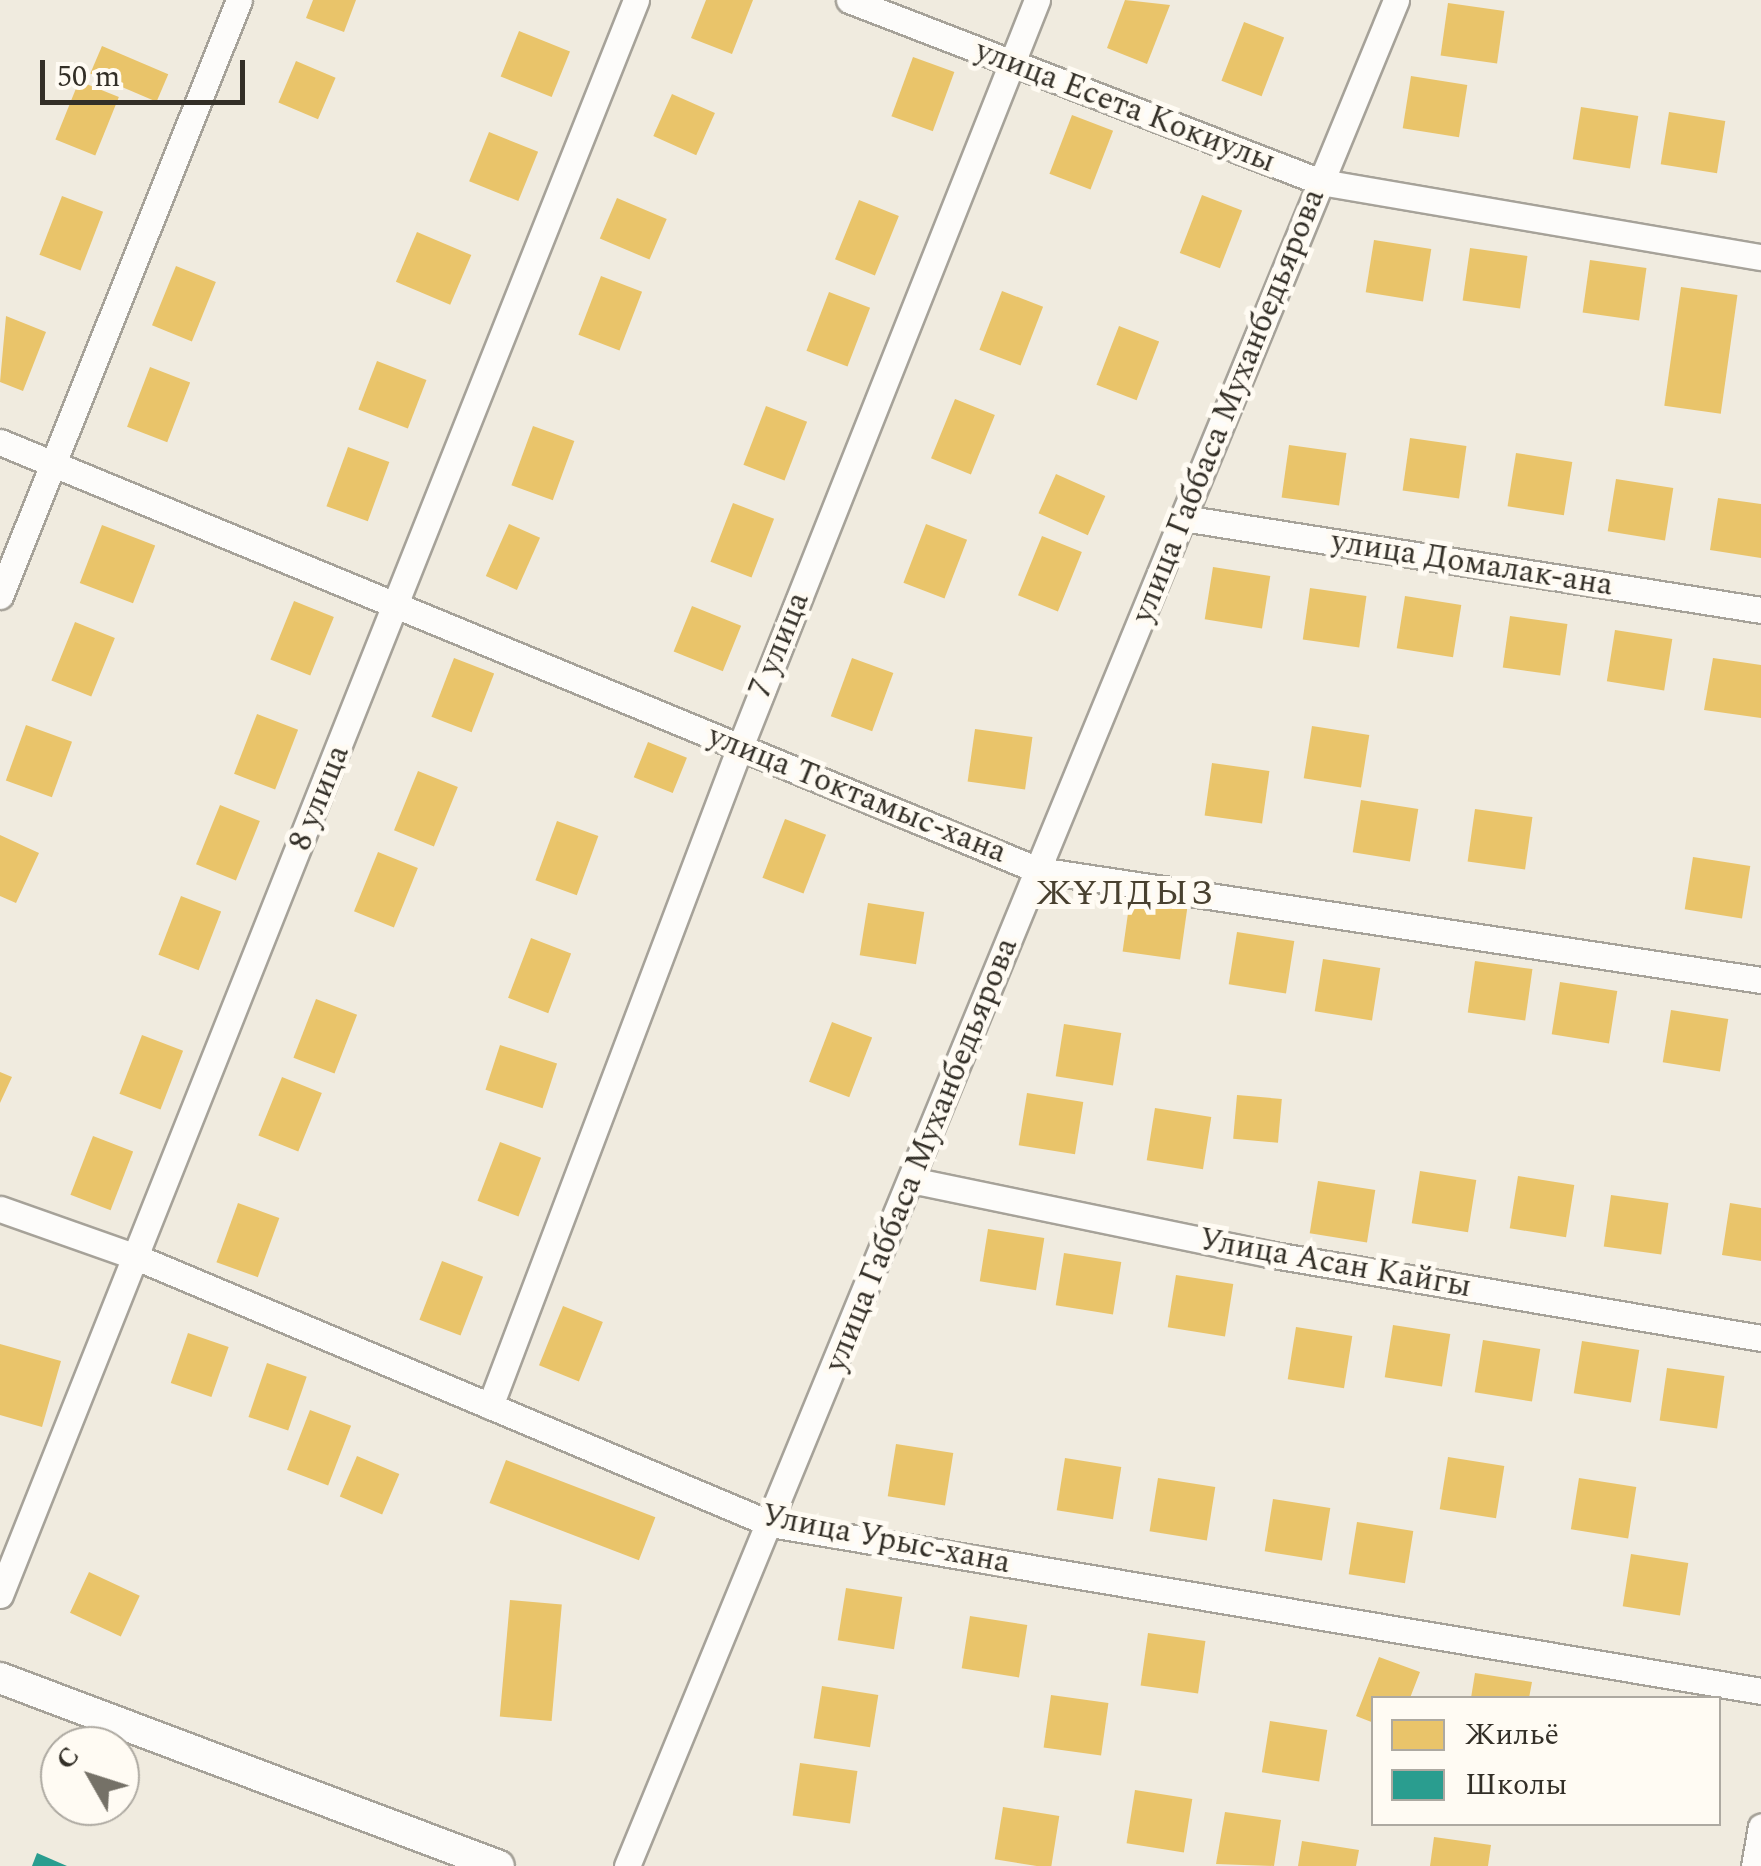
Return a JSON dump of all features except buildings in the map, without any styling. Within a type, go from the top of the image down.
[{"type":"street","points":[[0,596],[239,0]]},
{"type":"street","name":"8 улица","points":[[0,1596],[398,606],[636,0]]},
{"type":"street","name":"улица Есета Кокиулы","points":[[850,0],[1321,182],[1761,256]]},
{"type":"street","name":"7 улица","points":[[490,1406],[740,747],[1037,0]]},
{"type":"street","name":"улица Габбаса Муханбедьярова","points":[[627,1866],[1396,0]]},
{"type":"street","name":"улица Токтамыс-хана","points":[[0,442],[1038,870],[1761,980]]},
{"type":"street","name":"улица Домалак-ана","points":[[1184,518],[1761,610]]},
{"type":"street","name":"Улица Асан Кайгы","points":[[912,1180],[1268,1254],[1761,1338]]},
{"type":"street","name":"Улица Урыс-хана","points":[[0,1209],[136,1257],[771,1524],[1761,1691]]},
{"type":"street","points":[[0,1678],[499,1866]]},
{"type":"street","points":[[1754,1866],[1761,1827]]},
{"type":"district","name":"ЖҰЛДЫЗ","points":[[1126,894]]}]
